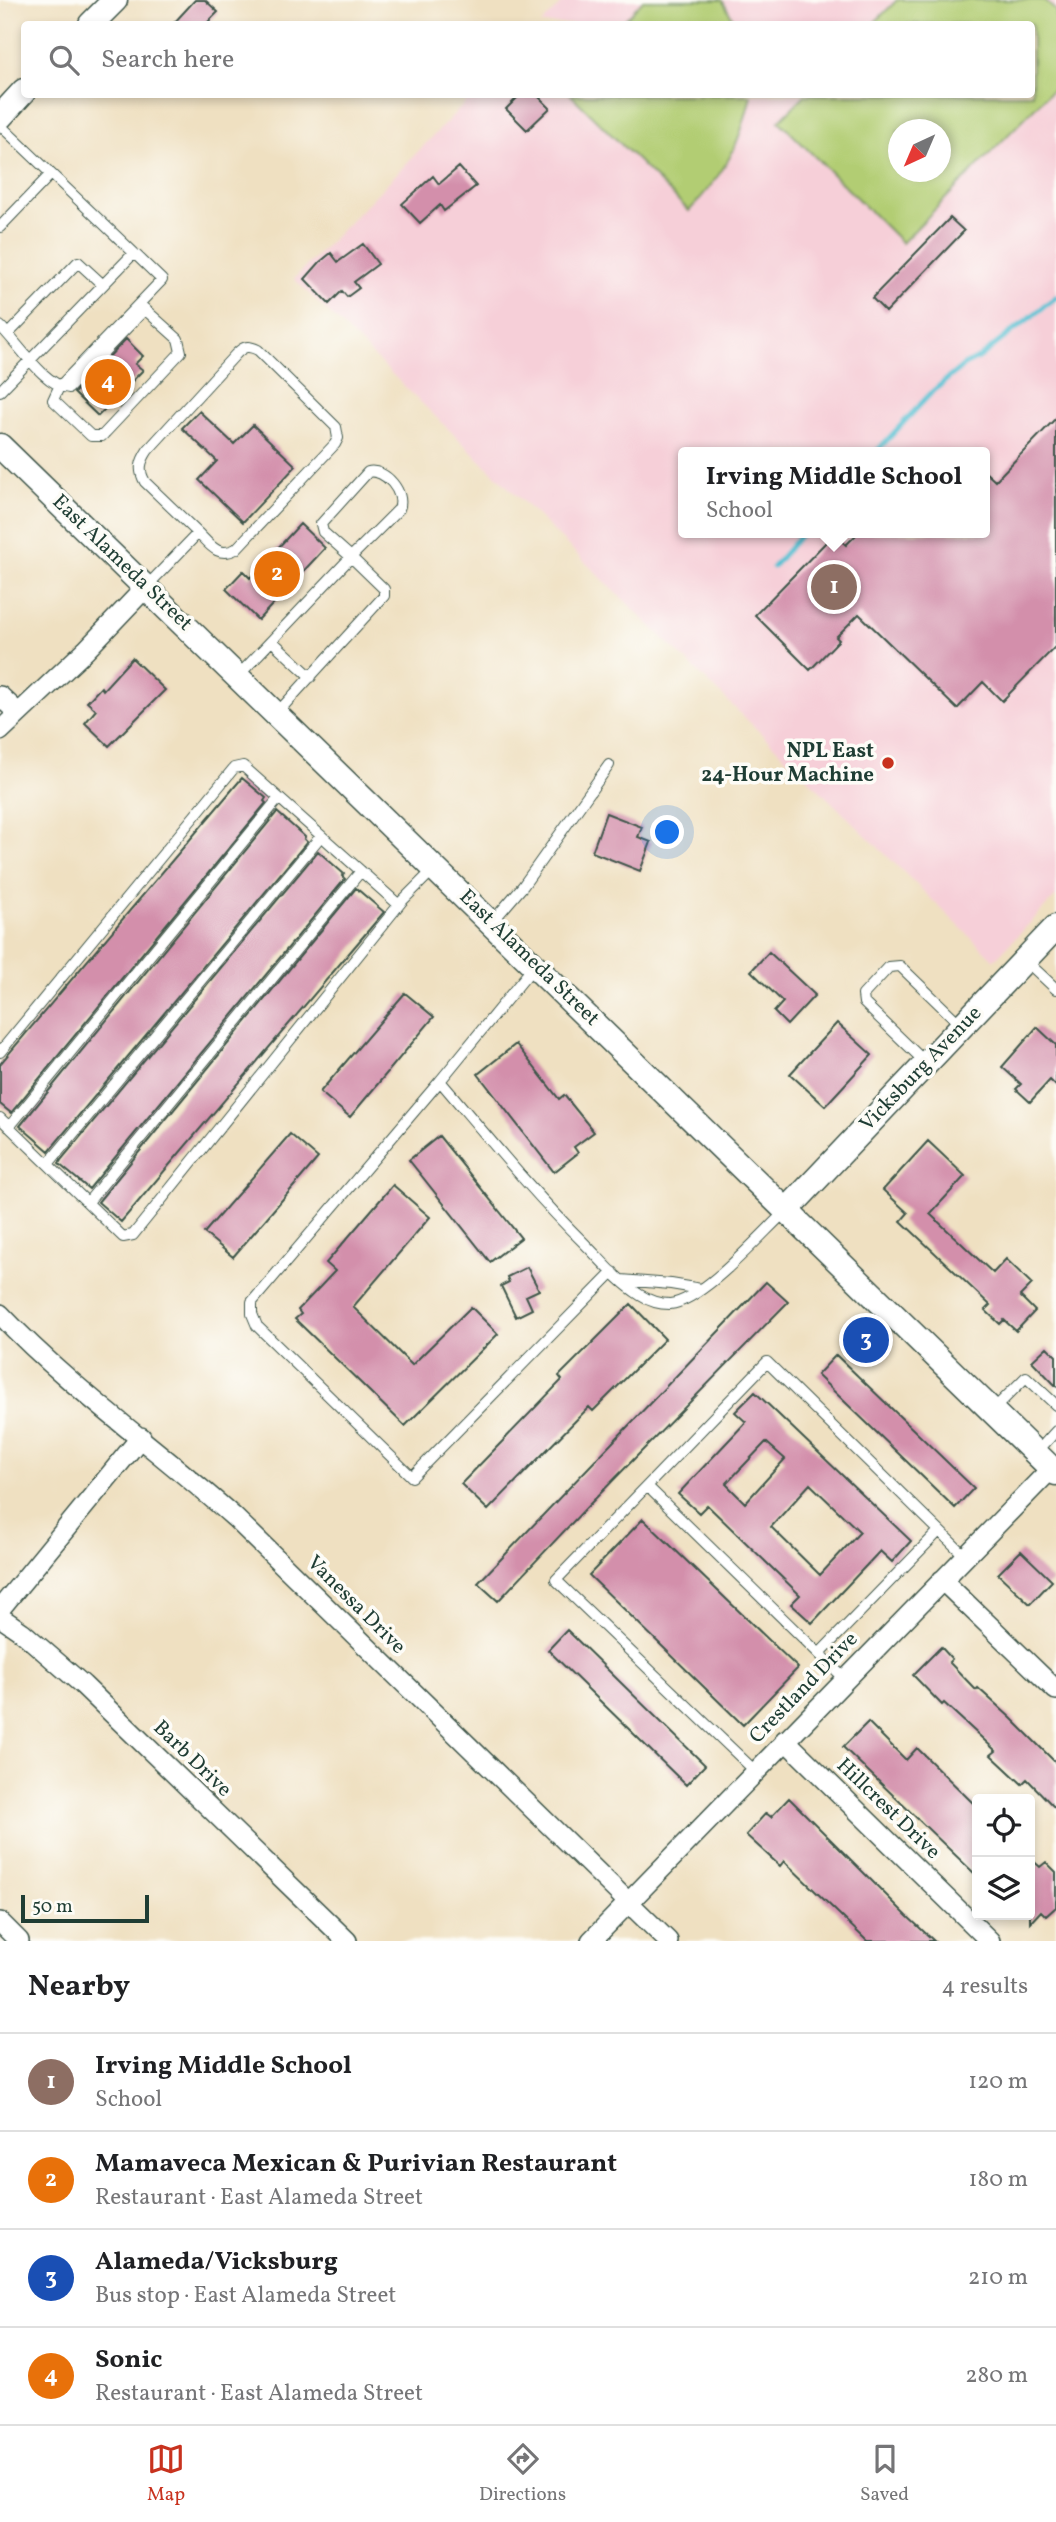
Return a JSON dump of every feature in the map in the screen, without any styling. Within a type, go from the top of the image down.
[{"type":"street","points":[[93,21],[115,0]]},
{"type":"street","points":[[0,117],[21,94]]},
{"type":"street","name":"East Alameda Street","points":[[0,446],[436,867],[1048,1465]]},
{"type":"street","points":[[0,731],[86,650],[147,586]]},
{"type":"street","points":[[0,696],[18,713]]},
{"type":"street","name":"Vicksburg Avenue","points":[[786,1211],[1056,927]]},
{"type":"street","name":"Vanessa Drive","points":[[0,1314],[47,1360],[235,1518],[668,1941]]},
{"type":"street","points":[[0,1609],[141,1437]]},
{"type":"street","name":"Crestland Drive","points":[[591,1941],[942,1580],[1048,1465]]},
{"type":"street","points":[[942,1580],[1056,1689]]},
{"type":"street","name":"Barb Drive","points":[[0,1617],[83,1685],[347,1941]]},
{"type":"street","name":"Hillcrest Drive","points":[[785,1740],[990,1941]]},
{"type":"street","points":[[0,1922],[19,1941]]},
{"type":"lane","points":[[0,125],[162,280],[142,307],[59,387],[53,400],[91,436],[102,436],[181,352],[178,339],[142,307]]},
{"type":"lane","points":[[0,227],[51,174]]},
{"type":"lane","points":[[0,391],[134,253]]},
{"type":"lane","points":[[8,334],[78,262],[103,285]]},
{"type":"lane","points":[[0,326],[30,361],[59,387]]},
{"type":"lane","points":[[250,346],[258,350],[336,427],[338,438],[236,548],[219,552],[198,533],[145,482],[140,473],[141,463],[148,450],[236,354],[243,347],[250,346]]},
{"type":"lane","points":[[238,676],[351,557],[399,509],[402,502],[400,492],[382,474],[368,472],[321,524],[323,531],[351,557],[384,589],[384,596],[277,713]]},
{"type":"lane","points":[[147,586],[198,533]]},
{"type":"lane","points":[[272,641],[311,677]]},
{"type":"lane","points":[[492,922],[523,886],[609,765]]},
{"type":"lane","points":[[0,1052],[234,768],[243,766],[399,905]]},
{"type":"lane","points":[[9,1127],[279,798]]},
{"type":"lane","points":[[48,1164],[321,836]]},
{"type":"lane","points":[[0,1118],[124,1237],[133,1235],[399,905],[436,867]]},
{"type":"lane","points":[[88,1202],[361,871]]},
{"type":"lane","points":[[1025,959],[1056,989]]},
{"type":"lane","points":[[536,965],[252,1302],[252,1314],[257,1325],[412,1477],[613,1272]]},
{"type":"lane","points":[[926,1064],[864,1003],[863,996],[889,967],[900,966],[962,1026]]},
{"type":"lane","points":[[440,1081],[542,1200],[621,1280],[655,1303],[672,1304],[701,1289],[726,1269],[786,1211]]},
{"type":"lane","points":[[621,1280],[671,1283],[701,1289]]},
{"type":"lane","points":[[755,1771],[556,1580],[767,1362],[965,1556]]},
{"type":"lane","points":[[992,1411],[1026,1377],[1056,1405]]},
{"type":"lane","points":[[1048,1465],[1056,1431]]},
{"type":"lane","points":[[647,1486],[845,1679]]},
{"type":"lane","points":[[820,1654],[939,1531]]},
{"type":"shaded area","points":[[565,0],[1056,0],[1056,896],[994,960],[294,279],[470,98],[1035,98],[1035,21],[544,21]]},
{"type":"green space","points":[[643,0],[722,0],[734,21],[624,21]]},
{"type":"green space","points":[[897,0],[1044,0],[1056,11],[1056,86],[902,243],[779,121],[802,98],[1035,98],[1035,21],[876,21]]},
{"type":"green space","points":[[574,98],[750,98],[736,144],[722,171],[689,211]]},
{"type":"building","points":[[195,0],[205,0],[218,12],[209,21],[176,21]]},
{"type":"building","points":[[517,98],[540,98],[550,108],[527,130],[506,109]]},
{"type":"building","points":[[459,167],[476,186],[444,211],[440,205],[420,223],[402,204],[433,176],[439,184]]},
{"type":"building","points":[[950,218],[964,231],[886,312],[872,298]]},
{"type":"building","points":[[363,244],[378,264],[354,282],[359,288],[347,297],[342,291],[329,304],[305,279],[331,253],[338,262]]},
{"type":"building","points":[[126,339],[143,356],[135,364],[143,370],[98,416],[74,393]]},
{"type":"building","points":[[199,411],[234,444],[253,425],[296,466],[243,522],[199,480],[217,461],[182,428]]},
{"type":"building","points":[[1056,418],[1056,646],[1002,701],[983,682],[957,709],[859,614],[836,637],[839,640],[810,670],[755,615],[830,538],[838,538],[846,545],[853,538],[990,538],[990,476],[995,481]]},
{"type":"building","points":[[300,524],[325,548],[258,620],[226,589],[243,571],[250,578]]},
{"type":"building","points":[[132,658],[165,690],[109,746],[85,723],[96,710],[87,702],[101,687],[103,690]]},
{"type":"building","points":[[242,778],[266,798],[266,803],[11,1113],[0,1104],[0,1064]]},
{"type":"building","points":[[277,812],[305,837],[307,842],[49,1151],[20,1126]]},
{"type":"building","points":[[606,813],[642,827],[638,837],[651,842],[640,871],[592,852]]},
{"type":"building","points":[[318,851],[344,874],[342,876],[345,879],[89,1189],[59,1164],[61,1160]]},
{"type":"building","points":[[356,888],[384,912],[121,1222],[98,1202]]},
{"type":"building","points":[[769,952],[815,995],[787,1025],[774,1012],[783,1002],[751,971]]},
{"type":"building","points":[[405,993],[434,1017],[350,1117],[320,1092]]},
{"type":"building","points":[[837,1023],[872,1055],[825,1106],[790,1074]]},
{"type":"building","points":[[1037,1027],[1056,1045],[1056,1086],[1050,1080],[1030,1102],[1016,1089],[1021,1084],[1002,1067]]},
{"type":"building","points":[[516,1044],[559,1099],[564,1095],[594,1132],[574,1147],[578,1153],[554,1172],[478,1074]]},
{"type":"building","points":[[290,1134],[318,1158],[233,1257],[204,1233]]},
{"type":"building","points":[[439,1136],[521,1238],[490,1262],[409,1160]]},
{"type":"building","points":[[928,1141],[965,1176],[930,1214],[993,1273],[1006,1259],[1032,1284],[1020,1296],[1035,1311],[1016,1331],[1004,1320],[1000,1324],[985,1310],[990,1305],[901,1221],[908,1213],[883,1190]]},
{"type":"building","points":[[393,1185],[430,1217],[353,1307],[412,1365],[471,1307],[498,1334],[405,1426],[295,1319],[301,1314],[298,1310],[335,1271],[326,1263]]},
{"type":"building","points":[[527,1267],[539,1290],[526,1296],[532,1309],[516,1317],[501,1286],[509,1282],[507,1277]]},
{"type":"building","points":[[766,1282],[788,1302],[498,1601],[478,1583]]},
{"type":"building","points":[[631,1304],[665,1339],[593,1411],[589,1407],[488,1510],[461,1484],[562,1380],[559,1376]]},
{"type":"building","points":[[1047,1347],[1056,1356],[1056,1386],[1032,1361]]},
{"type":"building","points":[[836,1355],[974,1488],[955,1508],[817,1375]]},
{"type":"building","points":[[755,1392],[911,1541],[892,1562],[880,1551],[812,1623],[791,1604],[800,1595],[707,1505],[699,1513],[678,1494],[746,1422],[735,1412]],"holes":[[[766,1442],[785,1459],[745,1503],[726,1484]],[[810,1484],[860,1532],[820,1575],[771,1527]]]},
{"type":"building","points":[[643,1519],[798,1668],[743,1725],[589,1575]]},
{"type":"building","points":[[1021,1551],[1052,1581],[1030,1604],[998,1574]]},
{"type":"building","points":[[567,1630],[705,1765],[686,1785],[548,1650]]},
{"type":"building","points":[[941,1647],[952,1659],[949,1662],[976,1690],[978,1688],[1011,1718],[1056,1763],[1056,1809],[1027,1779],[1022,1784],[991,1755],[996,1751],[944,1703],[942,1705],[913,1675]]},
{"type":"building","points":[[868,1722],[906,1760],[917,1748],[972,1802],[972,1871],[843,1747]]},
{"type":"building","points":[[789,1798],[934,1941],[867,1941],[784,1861],[780,1866],[746,1835],[766,1813],[771,1817]]},
{"type":"building","points":[[1035,1862],[1040,1867],[1046,1862],[1056,1872],[1056,1907],[1046,1916],[1041,1911],[1035,1918]]},
{"type":"waterway","points":[[881,447],[932,392],[1056,297]]},
{"type":"waterway","points":[[773,567],[798,538]]},
{"type":"place","name":"Sonic","points":[[108,382]]},
{"type":"place","name":"Mamaveca Mexican & Purivian Restaurant","points":[[277,574]]},
{"type":"place","name":"Irving Middle School","points":[[834,587]]},
{"type":"place","name":"NPL East 24-Hour Machine","points":[[888,763]]},
{"type":"place","name":"Alameda/Vicksburg","points":[[866,1340]]}]
